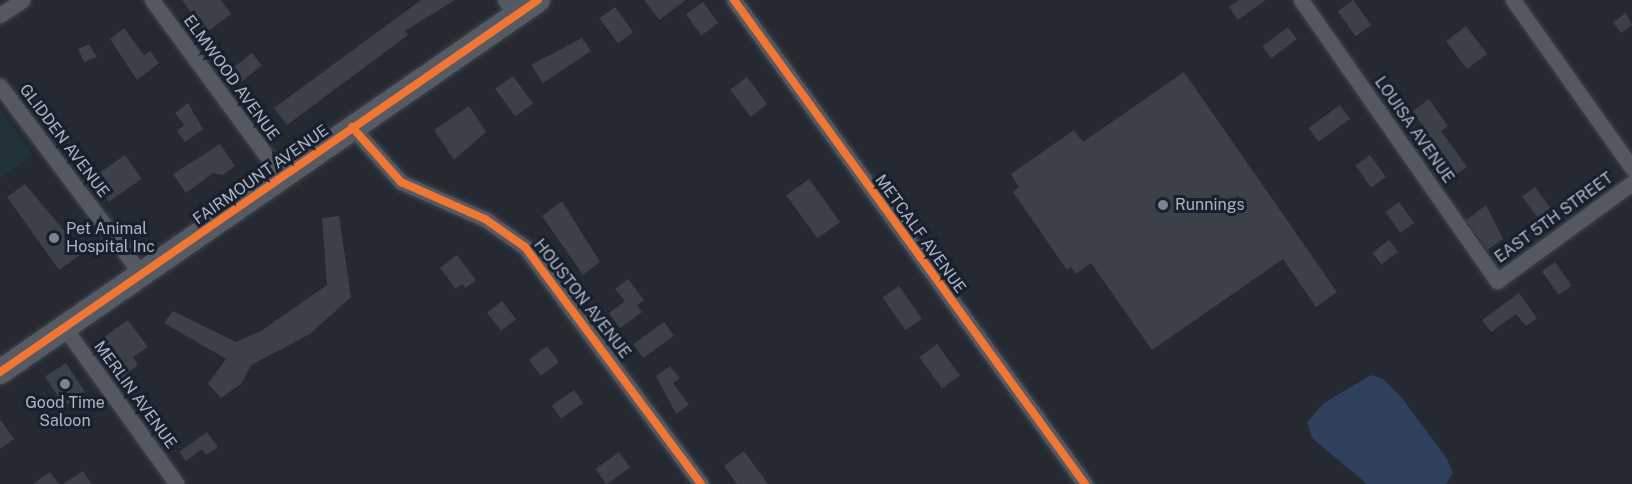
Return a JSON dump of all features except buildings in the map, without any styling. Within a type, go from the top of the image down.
[{"type":"main road","name":"FAIRMOUNT AVENUE","points":[[0,372],[352,127],[511,7],[538,0]]},
{"type":"street","points":[[0,15],[22,0]]},
{"type":"street","name":"ELMWOOD AVENUE","points":[[152,0],[282,177]]},
{"type":"street","name":"METCALF AVENUE","points":[[734,0],[1085,484]]},
{"type":"street","name":"LOUISA AVENUE","points":[[1301,0],[1497,281]]},
{"type":"street","points":[[1513,0],[1632,168]]},
{"type":"street","name":"GLIDDEN AVENUE","points":[[0,86],[142,275]]},
{"type":"street","name":"HOUSTON AVENUE","points":[[352,127],[401,182],[485,219],[525,246],[701,484]]},
{"type":"street","name":"EAST 5TH STREET","points":[[1497,281],[1632,183]]},
{"type":"street","name":"MERLIN AVENUE","points":[[64,327],[177,484]]},
{"type":"shaded area","points":[[0,109],[33,155],[0,178]]},
{"type":"water","points":[[1371,375],[1383,379],[1402,398],[1447,459],[1453,473],[1446,484],[1367,484],[1312,438],[1307,422],[1324,403]]},
{"type":"cycle path","points":[[0,372],[538,0]]},
{"type":"cycle path","points":[[734,0],[1085,484]]},
{"type":"cycle path","points":[[352,127],[401,182],[485,219],[525,247],[701,484]]},
{"type":"place","name":"Runnings","points":[[1163,205]]},
{"type":"place","name":"Pet Animal Hospital Inc","points":[[54,238]]},
{"type":"place","name":"Good Time Saloon","points":[[65,384]]}]
